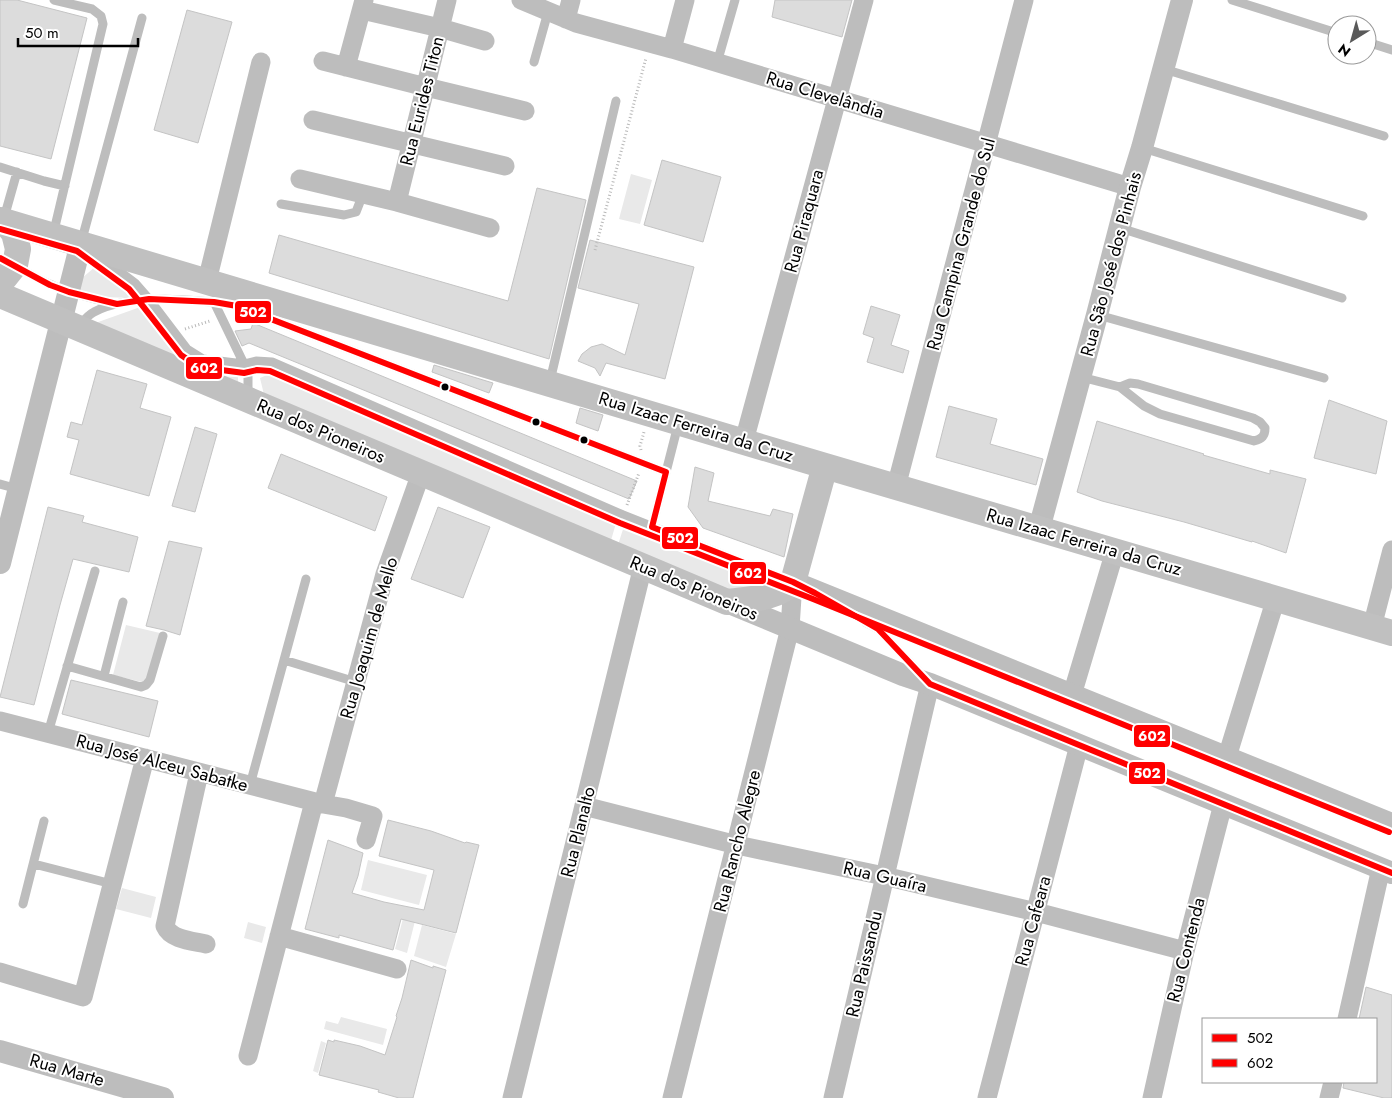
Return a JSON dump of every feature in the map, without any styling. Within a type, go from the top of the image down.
[{"type":"main road","name":"Rua Izaac Ferreira da Cruz","points":[[1,220],[81,243],[210,292],[550,384],[1382,630]]},
{"type":"main road","points":[[1,220],[14,233],[18,249],[5,268]]},
{"type":"main road","name":"Rua dos Pioneiros","points":[[0,295],[727,602]]},
{"type":"main road","name":"Rua Rancho Alegre","points":[[793,582],[825,466]]},
{"type":"main road","points":[[727,602],[775,594],[786,589],[793,582]]},
{"type":"street","name":"Rua Eurides Titon","points":[[397,202],[447,0]]},
{"type":"street","name":"Rua Clevelândia","points":[[521,0],[576,23],[672,49],[1130,187]]},
{"type":"street","points":[[566,19],[571,0]]},
{"type":"street","points":[[672,49],[685,0]]},
{"type":"street","name":"Rua Piraquara","points":[[744,442],[864,0]]},
{"type":"street","name":"Rua Campina Grande do Sul","points":[[896,487],[1024,0]]},
{"type":"street","name":"Rua São José dos Pinhais","points":[[1039,529],[1182,0]]},
{"type":"street","points":[[346,67],[363,5],[485,41]]},
{"type":"street","points":[[323,61],[525,111]]},
{"type":"street","points":[[210,292],[261,62]]},
{"type":"street","points":[[313,120],[505,166]]},
{"type":"street","points":[[300,179],[397,202],[490,228]]},
{"type":"street","points":[[0,563],[10,510],[9,486],[70,324],[69,292],[81,243]]},
{"type":"street","name":"Rua Joaquim de Mello","points":[[248,1056],[277,943],[356,682],[385,574],[422,473]]},
{"type":"street","points":[[1382,630],[1392,550]]},
{"type":"street","points":[[1072,694],[1115,551]]},
{"type":"street","name":"Rua Planalto","points":[[512,1098],[643,566]]},
{"type":"street","points":[[793,582],[1392,824]]},
{"type":"street","name":"Rua Rancho Alegre","points":[[672,1098],[790,628],[793,582]]},
{"type":"street","points":[[1227,757],[1276,598]]},
{"type":"street","name":"Rua dos Pioneiros","points":[[727,602],[1386,870]]},
{"type":"street","name":"Rua Paissandu","points":[[833,1098],[930,684]]},
{"type":"street","name":"Rua José Alceu Sabatke","points":[[0,721],[373,816],[366,840]]},
{"type":"street","name":"Rua Cafeara","points":[[987,1098],[1079,745]]},
{"type":"street","points":[[0,972],[83,997],[146,758]]},
{"type":"street","points":[[199,773],[164,926],[172,936],[206,944]]},
{"type":"street","name":"Rua Contenda","points":[[1152,1098],[1185,951],[1223,804]]},
{"type":"street","name":"Rua Guaíra","points":[[584,806],[737,845],[884,876],[1036,912],[1185,951]]},
{"type":"street","points":[[1347,1018],[1386,870]]},
{"type":"street","points":[[277,943],[395,973]]},
{"type":"street","name":"Rua Marte","points":[[0,1051],[114,1091],[163,1098]]},
{"type":"lane","points":[[53,235],[103,24],[101,16],[92,9],[54,0]]},
{"type":"lane","points":[[717,63],[735,0]]},
{"type":"lane","points":[[1232,0],[1327,29]]},
{"type":"lane","points":[[534,62],[548,12]]},
{"type":"lane","points":[[142,18],[81,243],[133,281],[187,349],[203,359],[244,364],[256,361],[272,362],[652,527],[793,582],[878,629],[930,684]]},
{"type":"lane","points":[[1377,45],[1392,50]]},
{"type":"lane","points":[[1164,69],[1384,136]]},
{"type":"lane","points":[[550,384],[616,101]]},
{"type":"lane","points":[[1142,148],[1363,216]]},
{"type":"lane","points":[[0,167],[65,186]]},
{"type":"lane","points":[[1,220],[17,172]]},
{"type":"lane","points":[[281,204],[344,216],[356,212],[363,194]]},
{"type":"lane","points":[[1120,228],[1342,298]]},
{"type":"lane","points":[[5,268],[69,292],[116,304]]},
{"type":"lane","points":[[210,292],[244,364],[248,377],[248,400]]},
{"type":"lane","points":[[70,324],[86,318],[96,311],[116,304],[210,292],[237,306],[666,472]]},
{"type":"lane","points":[[1098,315],[1324,378]]},
{"type":"lane","points":[[1081,377],[1120,387],[1144,406],[1160,414],[1254,441],[1261,439],[1265,433],[1265,428],[1253,418],[1138,384],[1130,383],[1120,387]]},
{"type":"lane","points":[[652,527],[679,422]]},
{"type":"lane","points":[[48,733],[95,571]]},
{"type":"lane","points":[[250,785],[306,579]]},
{"type":"lane","points":[[104,676],[123,602]]},
{"type":"lane","points":[[67,666],[140,687],[146,685],[150,680],[162,636]]},
{"type":"lane","points":[[284,660],[356,682]]},
{"type":"lane","points":[[23,904],[44,821]]},
{"type":"lane","points":[[34,864],[112,884]]},
{"type":"path","points":[[594,253],[650,43]]},
{"type":"shaded area","points":[[631,174],[652,180],[640,224],[619,219]]},
{"type":"shaded area","points":[[95,267],[109,268],[130,284],[143,298],[94,297],[75,292],[82,278]]},
{"type":"shaded area","points":[[146,305],[163,332],[185,360],[216,376],[238,377],[238,389],[87,326]]},
{"type":"shaded area","points":[[267,375],[276,375],[548,487],[559,498],[616,523],[608,551],[267,407],[260,378]]},
{"type":"shaded area","points":[[627,517],[789,581],[726,600],[615,554]]},
{"type":"shaded area","points":[[126,625],[160,633],[146,683],[113,675]]},
{"type":"shaded area","points":[[368,860],[427,875],[419,905],[361,890]]},
{"type":"shaded area","points":[[122,888],[156,897],[151,918],[116,909]]},
{"type":"shaded area","points":[[406,907],[418,909],[407,953],[395,949]]},
{"type":"shaded area","points":[[248,922],[266,927],[262,943],[244,938]]},
{"type":"shaded area","points":[[422,925],[456,934],[446,967],[414,956]]},
{"type":"shaded area","points":[[341,1017],[387,1029],[383,1045],[324,1029],[326,1021],[338,1024]]},
{"type":"shaded area","points":[[321,1041],[326,1043],[318,1073],[313,1071]]},
{"type":"building","points":[[0,0],[17,0],[87,18],[51,159],[0,146]]},
{"type":"building","points":[[775,0],[852,0],[842,37],[772,17]]},
{"type":"building","points":[[187,10],[232,22],[198,143],[154,130]]},
{"type":"building","points":[[662,160],[721,177],[703,242],[644,225]]},
{"type":"building","points":[[537,188],[586,200],[549,359],[269,273],[279,235],[508,301]]},
{"type":"building","points":[[590,240],[694,267],[665,379],[606,363],[600,376],[595,368],[578,361],[582,354],[591,347],[602,344],[625,355],[639,304],[578,288]]},
{"type":"building","points":[[871,306],[900,315],[891,345],[909,351],[903,373],[867,362],[874,338],[863,334]]},
{"type":"building","points":[[253,323],[637,481],[629,499],[249,343],[242,346],[235,331],[251,329]]},
{"type":"building","points":[[434,365],[493,383],[489,393],[432,372]]},
{"type":"building","points":[[97,370],[147,384],[140,408],[171,417],[149,496],[70,474],[79,440],[67,437],[71,422],[82,425]]},
{"type":"building","points":[[1329,400],[1387,421],[1376,474],[1314,458]]},
{"type":"building","points":[[949,406],[997,419],[990,444],[1043,459],[1036,485],[936,457]]},
{"type":"building","points":[[580,408],[603,415],[598,431],[576,423]]},
{"type":"building","points":[[1097,421],[1270,474],[1270,470],[1306,479],[1286,553],[1252,541],[1102,501],[1077,492]]},
{"type":"building","points":[[195,427],[217,434],[195,512],[172,506]]},
{"type":"building","points":[[281,454],[387,497],[375,531],[268,488]]},
{"type":"building","points":[[695,467],[714,473],[708,501],[770,516],[773,509],[793,514],[784,557],[703,528],[688,507]]},
{"type":"building","points":[[48,507],[84,516],[82,522],[138,537],[129,572],[73,559],[34,705],[0,697]]},
{"type":"building","points":[[438,507],[490,527],[463,598],[411,579]]},
{"type":"building","points":[[169,541],[202,548],[180,635],[146,626]]},
{"type":"building","points":[[71,680],[158,701],[149,737],[62,714]]},
{"type":"building","points":[[388,820],[431,831],[465,843],[479,845],[456,933],[401,919],[393,950],[339,935],[339,938],[305,929],[328,840],[363,853],[352,893],[424,910],[434,870],[379,856]]},
{"type":"building","points":[[411,960],[433,968],[433,966],[446,970],[413,1098],[399,1098],[378,1092],[379,1090],[319,1075],[328,1040],[360,1046],[385,1055],[397,1017]]},
{"type":"building","points":[[1366,987],[1392,995],[1392,1098],[1384,1098],[1343,1088],[1344,1083],[1377,1083],[1377,1018],[1359,1018]]},
{"type":"transit line","name":"602","points":[[0,229],[77,251],[129,289],[181,355],[199,367],[244,373],[257,370],[270,371],[620,523],[1389,832]]},
{"type":"transit line","name":"502","points":[[0,258],[50,285],[69,292],[117,304],[149,299],[214,302],[237,306],[666,472],[652,527],[793,582],[815,593],[878,629],[930,684],[1392,873]]}]
